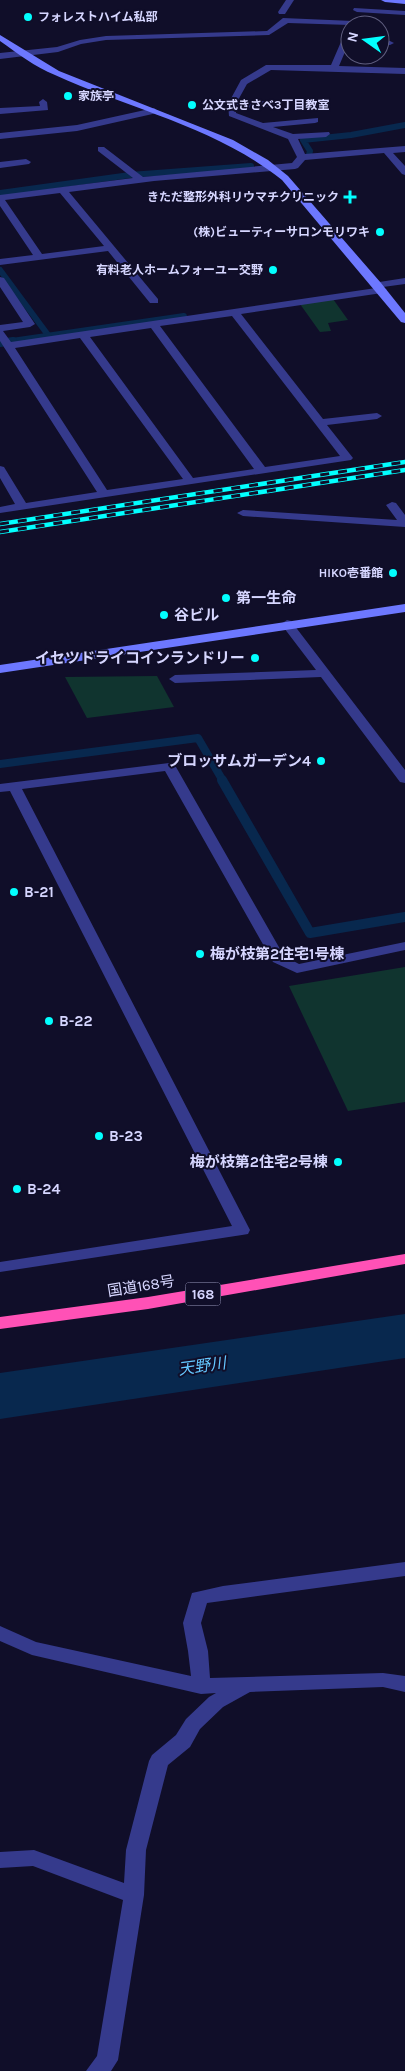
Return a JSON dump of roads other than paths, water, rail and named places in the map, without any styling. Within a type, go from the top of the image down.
[{"type":"highway","name":"国道168号","points":[[0,1323],[148,1303],[405,1259]]},
{"type":"street","points":[[282,12],[290,0]]},
{"type":"street","points":[[355,15],[362,0]]},
{"type":"street","points":[[385,0],[405,2]]},
{"type":"street","points":[[357,10],[405,13]]},
{"type":"street","points":[[0,56],[58,50],[80,42],[106,38],[269,33],[286,20],[340,25]]},
{"type":"street","points":[[0,37],[22,53],[56,73],[154,110],[230,142],[274,169],[285,178],[380,288],[405,320]]},
{"type":"street","points":[[334,68],[340,56]]},
{"type":"street","points":[[326,134],[292,137],[232,114],[232,105],[244,82],[269,67],[405,71]]},
{"type":"street","points":[[0,111],[45,108],[43,102]]},
{"type":"street","points":[[232,105],[276,104]]},
{"type":"street","points":[[0,136],[77,128],[154,110]]},
{"type":"street","points":[[260,125],[315,120]]},
{"type":"street","points":[[292,137],[302,157]]},
{"type":"street","points":[[101,149],[141,179]]},
{"type":"street","points":[[39,257],[3,195],[63,190],[141,179],[274,169],[295,166],[302,157],[405,149]]},
{"type":"street","points":[[386,150],[405,172]]},
{"type":"street","points":[[0,165],[26,162]]},
{"type":"street","points":[[63,190],[154,301]]},
{"type":"street","points":[[4,262],[110,248]]},
{"type":"street","points":[[0,280],[30,324],[4,338]]},
{"type":"street","points":[[4,338],[82,335],[380,288],[405,281]]},
{"type":"street","points":[[0,510],[347,458],[234,312]]},
{"type":"street","points":[[154,324],[262,471]]},
{"type":"street","points":[[82,335],[190,481]]},
{"type":"street","points":[[4,338],[104,494]]},
{"type":"street","points":[[320,423],[377,416]]},
{"type":"street","points":[[0,469],[22,506]]},
{"type":"street","points":[[392,505],[405,524]]},
{"type":"street","points":[[244,513],[405,524]]},
{"type":"street","points":[[0,669],[287,624],[405,608]]},
{"type":"street","points":[[287,624],[405,779]]},
{"type":"street","points":[[175,679],[325,673]]},
{"type":"street","points":[[0,1267],[242,1230],[7,787],[169,767],[278,959],[297,969],[405,946]]},
{"type":"street","points":[[201,1686],[198,1651],[192,1623],[199,1598],[223,1592],[405,1568]]},
{"type":"street","points":[[0,1633],[32,1648],[201,1686],[383,1680],[405,1684]]},
{"type":"street","points":[[103,2067],[134,1895],[136,1850],[159,1762],[183,1741],[193,1724],[216,1702],[246,1685]]},
{"type":"street","points":[[0,1860],[34,1858],[134,1895]]},
{"type":"waterway","points":[[309,155],[310,151],[303,140],[351,135],[405,125]]},
{"type":"waterway","points":[[0,193],[130,175],[251,166]]},
{"type":"waterway","points":[[0,270],[48,335]]},
{"type":"waterway","points":[[5,342],[184,316]]},
{"type":"waterway","points":[[0,343],[13,341]]},
{"type":"waterway","points":[[0,764],[198,738],[223,781]]},
{"type":"waterway","points":[[222,780],[310,933],[405,917]]},
{"type":"waterway","name":"天野川","points":[[0,1396],[405,1336]]},
{"type":"railway","points":[[0,524],[405,462]]},
{"type":"railway","points":[[0,532],[405,470]]},
{"type":"place","name":"フォレストハイム私部","points":[[28,17]]},
{"type":"place","name":"家族亭","points":[[68,96]]},
{"type":"place","name":"公文式きさべ3丁目教室","points":[[192,105]]},
{"type":"place","name":"きただ整形外科リウマチクリニック","points":[[350,197]]},
{"type":"place","name":"(株)ビューティーサロンモリワキ","points":[[380,232]]},
{"type":"place","name":"有料老人ホームフォーユー交野","points":[[273,270]]},
{"type":"place","name":"HIKO壱番館","points":[[393,573]]},
{"type":"place","name":"第一生命","points":[[226,598]]},
{"type":"place","name":"谷ビル","points":[[164,615]]},
{"type":"place","name":"イセツドライコインランドリー","points":[[255,658]]},
{"type":"place","name":"ブロッサムガーデン4","points":[[321,761]]},
{"type":"place","name":"B-21","points":[[14,892]]},
{"type":"place","name":"梅が枝第2住宅1号棟","points":[[200,954]]},
{"type":"place","name":"B-22","points":[[49,1021]]},
{"type":"place","name":"B-23","points":[[99,1136]]},
{"type":"place","name":"梅が枝第2住宅2号棟","points":[[338,1162]]},
{"type":"place","name":"B-24","points":[[17,1189]]}]
